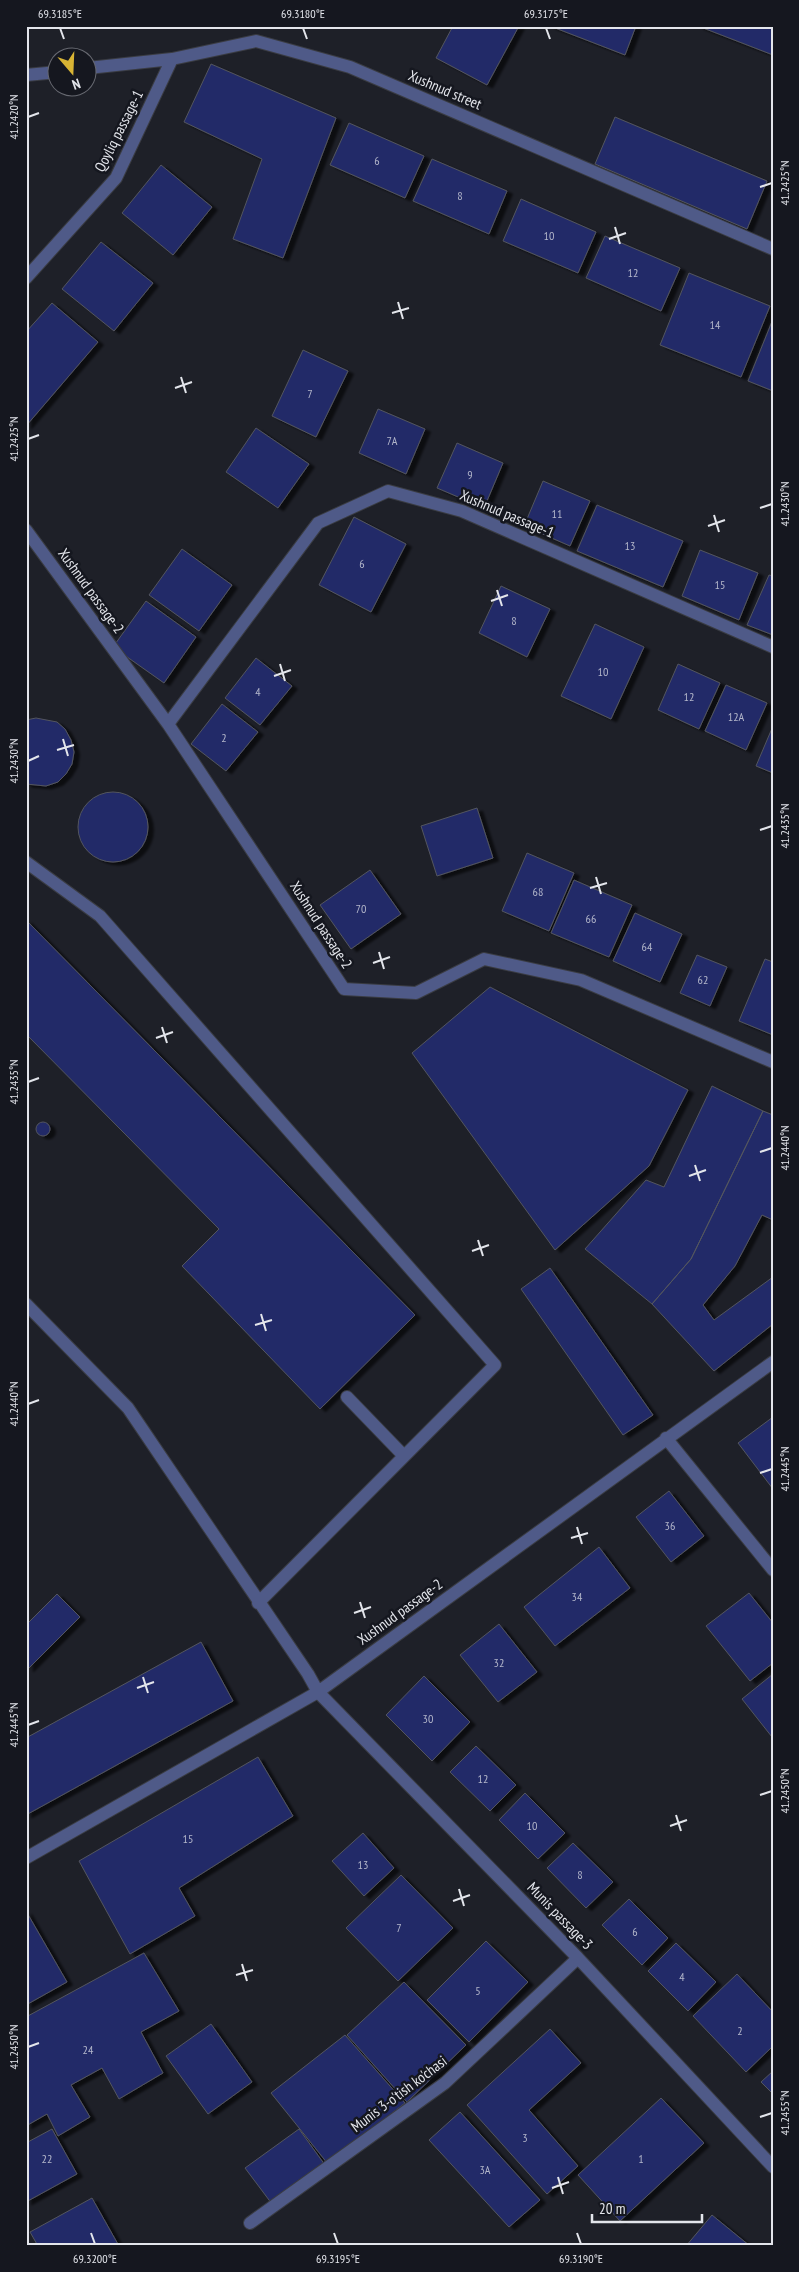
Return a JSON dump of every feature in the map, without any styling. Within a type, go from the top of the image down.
[{"type":"street","name":"Xushnud street","points":[[98,67],[172,59],[256,41],[350,67],[773,250]]},
{"type":"street","name":"Qoyliq passage-1","points":[[26,278],[116,178],[172,59]]},
{"type":"street","points":[[26,75],[48,73]]},
{"type":"street","name":"Xushnud passage-1","points":[[168,724],[318,524],[388,491],[462,510],[773,647]]},
{"type":"street","name":"Xushnud passage-2","points":[[26,530],[168,724],[344,989],[416,993],[484,959],[581,980],[773,1062]]},
{"type":"street","points":[[26,862],[100,916],[495,1365],[258,1603]]},
{"type":"street","name":"Munis passage-3","points":[[26,1304],[128,1408],[258,1603],[308,1674],[318,1692],[578,1958],[773,2167]]},
{"type":"street","name":"Xushnud passage-2","points":[[26,1858],[318,1692],[773,1362]]},
{"type":"street","points":[[347,1397],[404,1456]]},
{"type":"street","points":[[666,1438],[773,1570]]},
{"type":"street","name":"Munis 3-o'tish ko'chasi","points":[[250,2222],[445,2083],[578,1958]]},
{"type":"building","points":[[453,26],[519,26],[487,85],[436,58]]},
{"type":"building","points":[[550,26],[636,26],[625,55]]},
{"type":"building","points":[[698,26],[773,26],[773,55]]},
{"type":"building","points":[[211,64],[336,118],[283,258],[233,239],[262,159],[184,122]]},
{"type":"building","points":[[615,117],[767,181],[747,229],[595,164]]},
{"type":"building","points":[[349,123],[424,156],[405,198],[330,165]]},
{"type":"building","points":[[432,159],[507,191],[489,234],[413,201]]},
{"type":"building","points":[[161,165],[212,207],[173,255],[122,213]]},
{"type":"building","points":[[521,199],[596,232],[578,273],[503,241]]},
{"type":"building","points":[[605,236],[680,268],[661,311],[586,278]]},
{"type":"building","points":[[101,242],[153,283],[114,331],[62,289]]},
{"type":"building","points":[[689,273],[770,306],[741,377],[660,345]]},
{"type":"building","points":[[52,303],[98,342],[26,426],[26,332]]},
{"type":"building","points":[[773,319],[773,391],[748,381]]},
{"type":"building","points":[[303,350],[348,371],[316,437],[272,416]]},
{"type":"building","points":[[378,409],[425,429],[406,474],[359,453]]},
{"type":"building","points":[[256,428],[309,464],[278,508],[226,472]]},
{"type":"building","points":[[457,443],[503,463],[484,508],[437,488]]},
{"type":"building","points":[[543,481],[590,501],[570,546],[524,526]]},
{"type":"building","points":[[597,505],[683,541],[663,587],[577,551]]},
{"type":"building","points":[[354,517],[406,544],[371,612],[319,585]]},
{"type":"building","points":[[182,549],[232,585],[199,631],[149,595]]},
{"type":"building","points":[[700,550],[758,573],[739,620],[682,596]]},
{"type":"building","points":[[769,575],[773,576],[773,635],[747,625]]},
{"type":"building","points":[[501,586],[550,609],[527,657],[479,633]]},
{"type":"building","points":[[146,601],[196,637],[164,683],[113,647]]},
{"type":"building","points":[[595,624],[644,647],[611,719],[561,696]]},
{"type":"building","points":[[256,658],[292,686],[260,725],[225,698]]},
{"type":"building","points":[[678,664],[720,683],[699,729],[658,710]]},
{"type":"building","points":[[726,685],[767,703],[746,750],[705,731]]},
{"type":"building","points":[[222,704],[258,732],[226,771],[191,744]]},
{"type":"building","points":[[36,718],[57,722],[65,729],[71,740],[74,752],[72,764],[66,774],[58,782],[46,786],[26,784],[26,720]]},
{"type":"building","points":[[773,726],[773,773],[756,766]]},
{"type":"building","points":[[113,792],[126,795],[138,802],[145,814],[148,827],[145,840],[138,852],[126,859],[113,862],[100,859],[88,852],[81,840],[78,827],[81,814],[88,802],[100,795]]},
{"type":"building","points":[[477,808],[493,858],[437,876],[421,826]]},
{"type":"building","points":[[527,853],[574,873],[549,931],[502,911]]},
{"type":"building","points":[[370,870],[401,914],[351,949],[320,905]]},
{"type":"building","points":[[574,880],[632,905],[609,957],[551,933]]},
{"type":"building","points":[[635,913],[682,934],[660,982],[613,961]]},
{"type":"building","points":[[26,920],[415,1315],[320,1409],[182,1266],[219,1229],[26,1034]]},
{"type":"building","points":[[697,955],[727,967],[710,1006],[680,993]]},
{"type":"building","points":[[765,959],[773,962],[773,1035],[739,1021]]},
{"type":"building","points":[[490,987],[688,1090],[649,1166],[555,1250],[412,1053]]},
{"type":"building","points":[[712,1086],[763,1111],[691,1259],[652,1304],[585,1249],[646,1180],[664,1187]]},
{"type":"building","points":[[763,1111],[773,1115],[773,1220],[762,1215],[735,1266],[703,1305],[714,1320],[773,1277],[773,1324],[714,1371],[652,1304],[691,1259]]},
{"type":"building","points":[[43,1122],[48,1124],[50,1129],[48,1134],[43,1136],[38,1134],[36,1129],[38,1124]]},
{"type":"building","points":[[550,1268],[653,1415],[623,1435],[521,1289]]},
{"type":"building","points":[[773,1417],[773,1489],[738,1443]]},
{"type":"building","points":[[669,1491],[704,1536],[671,1562],[636,1517]]},
{"type":"building","points":[[599,1547],[630,1588],[555,1646],[524,1607]]},
{"type":"building","points":[[749,1593],[773,1623],[773,1663],[750,1681],[706,1626]]},
{"type":"building","points":[[57,1594],[80,1617],[28,1669],[26,1625]]},
{"type":"building","points":[[499,1624],[537,1672],[498,1702],[460,1655]]},
{"type":"building","points":[[201,1642],[233,1701],[26,1815],[26,1738]]},
{"type":"building","points":[[773,1674],[773,1736],[772,1737],[742,1699]]},
{"type":"building","points":[[424,1676],[470,1722],[432,1761],[386,1715]]},
{"type":"building","points":[[476,1746],[516,1785],[490,1811],[450,1772]]},
{"type":"building","points":[[258,1757],[293,1816],[179,1888],[195,1916],[130,1954],[79,1861]]},
{"type":"building","points":[[525,1793],[565,1833],[538,1859],[499,1820]]},
{"type":"building","points":[[363,1833],[394,1868],[364,1896],[332,1861]]},
{"type":"building","points":[[573,1843],[613,1882],[586,1908],[547,1868]]},
{"type":"building","points":[[401,1875],[453,1928],[398,1981],[346,1928]]},
{"type":"building","points":[[629,1899],[668,1938],[642,1965],[602,1925]]},
{"type":"building","points":[[26,1911],[67,1982],[26,2005]]},
{"type":"building","points":[[486,1941],[528,1982],[469,2042],[427,2000]]},
{"type":"building","points":[[676,1943],[716,1982],[688,2011],[648,1971]]},
{"type":"building","points":[[144,1953],[179,2011],[141,2032],[163,2073],[119,2099],[102,2068],[71,2085],[90,2117],[58,2136],[47,2114],[26,2126],[26,2017]]},
{"type":"building","points":[[737,1974],[773,2012],[773,2046],[746,2072],[693,2016]]},
{"type":"building","points":[[404,1982],[466,2045],[407,2102],[347,2035]]},
{"type":"building","points":[[211,2024],[252,2082],[208,2114],[166,2056]]},
{"type":"building","points":[[550,2029],[581,2063],[529,2110],[578,2166],[547,2194],[467,2105]]},
{"type":"building","points":[[345,2035],[405,2103],[328,2164],[271,2093]]},
{"type":"building","points":[[773,2071],[773,2094],[761,2082]]},
{"type":"building","points":[[661,2098],[704,2143],[620,2221],[578,2175]]},
{"type":"building","points":[[460,2112],[540,2200],[509,2227],[429,2140]]},
{"type":"building","points":[[52,2129],[77,2174],[26,2202],[26,2143]]},
{"type":"building","points":[[299,2129],[325,2165],[272,2204],[245,2168]]},
{"type":"building","points":[[92,2198],[119,2246],[38,2246],[30,2232]]},
{"type":"building","points":[[712,2215],[750,2246],[686,2246]]}]
